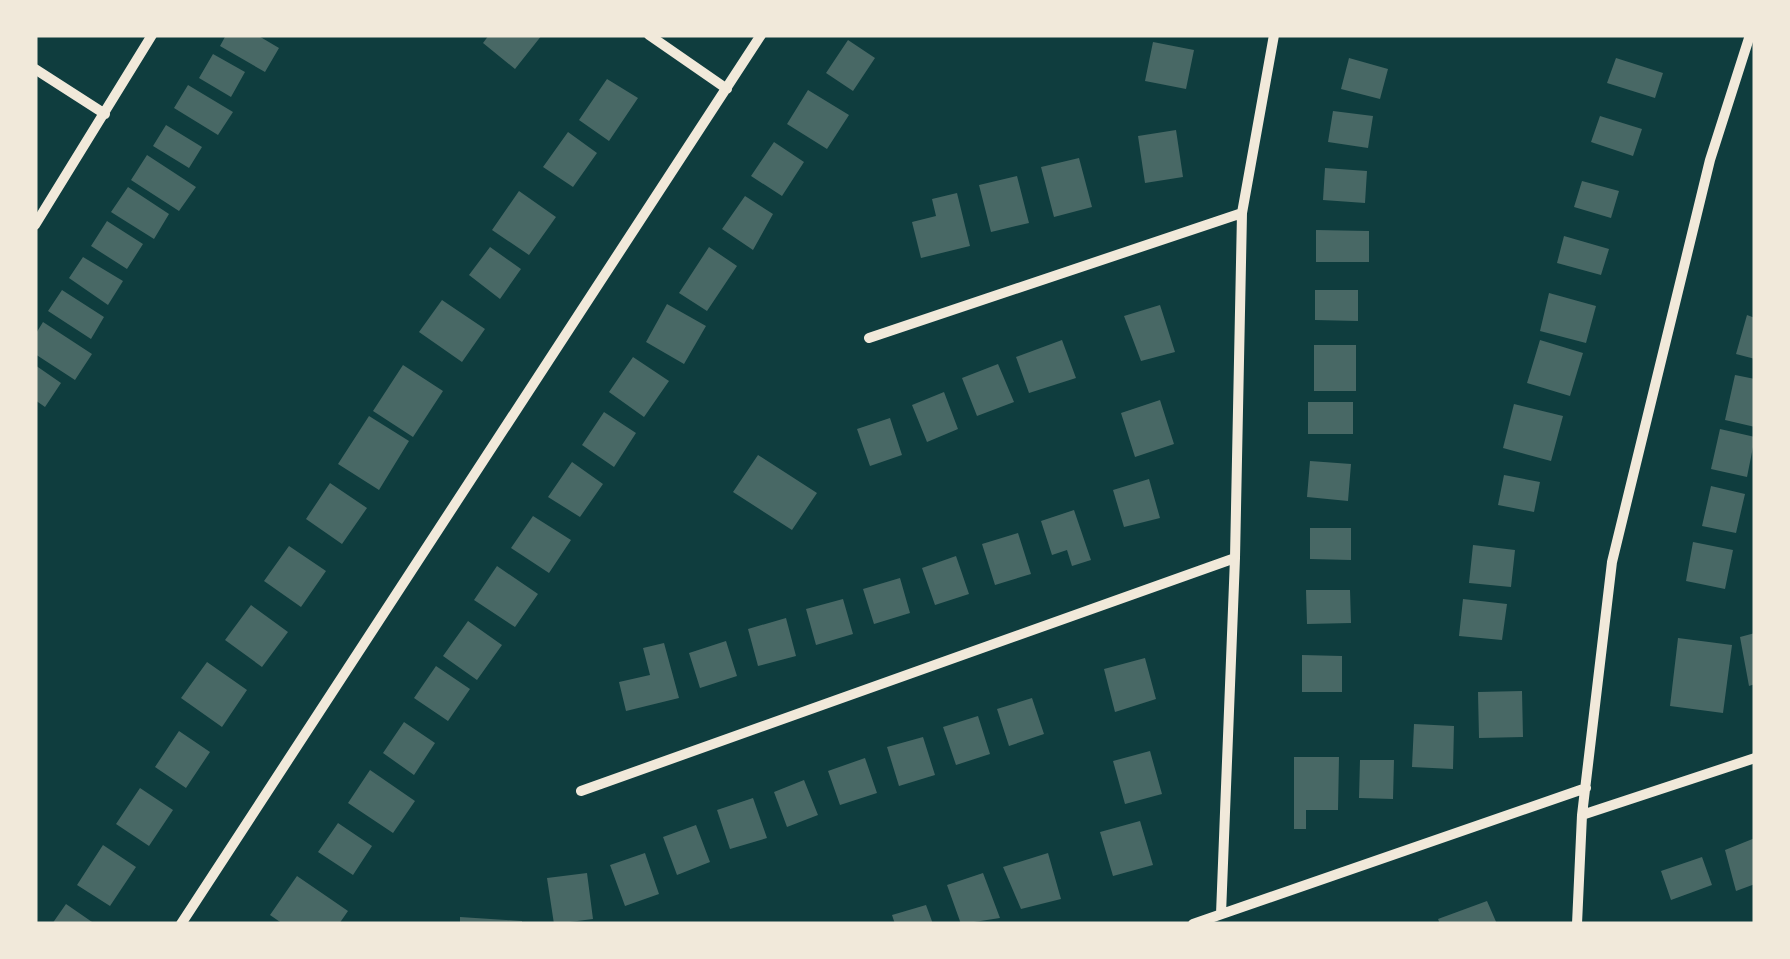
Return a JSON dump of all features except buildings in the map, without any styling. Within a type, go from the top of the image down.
[{"type":"street","points":[[35,225],[152,35]]},
{"type":"street","points":[[649,35],[727,89]]},
{"type":"street","points":[[182,924],[762,35]]},
{"type":"street","points":[[1221,914],[1236,558],[1242,213],[1274,35]]},
{"type":"street","points":[[1577,924],[1582,815],[1612,562],[1710,160],[1750,35]]},
{"type":"street","points":[[35,69],[105,114]]},
{"type":"street","points":[[869,338],[1242,213]]},
{"type":"street","points":[[581,791],[1236,558]]},
{"type":"street","points":[[1582,815],[1755,758]]},
{"type":"street","points":[[1193,924],[1586,788]]}]
